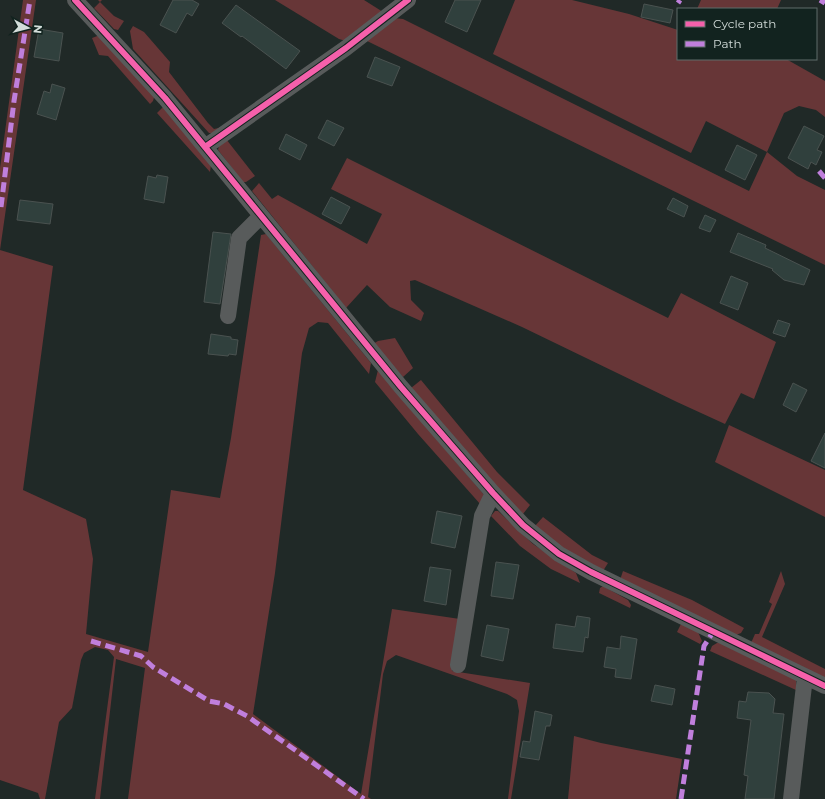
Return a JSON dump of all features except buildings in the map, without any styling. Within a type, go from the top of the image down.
[{"type":"street","points":[[75,0],[165,98],[402,387],[493,493],[523,525],[559,554],[591,572],[825,686]]},
{"type":"street","points":[[205,147],[346,48],[408,0]]},
{"type":"street","points":[[228,316],[239,238],[261,216]]},
{"type":"street","points":[[458,665],[482,516],[493,493]]},
{"type":"street","points":[[791,799],[805,676]]},
{"type":"shaded area","points":[[23,0],[36,0],[0,250],[0,168]]},
{"type":"shaded area","points":[[275,0],[364,0],[383,12],[346,41],[339,39]]},
{"type":"shaded area","points":[[515,0],[572,0],[629,14],[677,30],[677,60],[788,60],[825,81],[825,117],[816,110],[799,106],[784,113],[767,152],[706,121],[691,153],[493,54]]},
{"type":"shaded area","points":[[701,0],[781,0],[777,8],[697,8]]},
{"type":"shaded area","points":[[100,2],[114,16],[124,21],[118,30],[114,29],[94,8]]},
{"type":"shaded area","points":[[394,18],[403,19],[749,191],[767,152],[797,176],[825,190],[825,265],[365,40]]},
{"type":"shaded area","points":[[133,26],[144,32],[170,62],[169,72],[208,123],[214,129],[223,127],[214,133],[209,133],[133,49],[130,31]]},
{"type":"shaded area","points":[[100,35],[155,94],[153,101],[150,104],[108,56],[99,55],[92,38]]},
{"type":"shaded area","points":[[165,105],[211,165],[210,172],[157,113]]},
{"type":"shaded area","points":[[226,139],[255,176],[246,182],[243,182],[218,150],[219,145]]},
{"type":"shaded area","points":[[347,158],[668,318],[681,293],[776,342],[754,399],[741,393],[725,424],[522,327],[415,280],[410,281],[411,300],[424,313],[421,321],[390,307],[367,285],[346,308],[252,191],[259,183],[272,199],[278,195],[367,244],[382,214],[331,189]]},
{"type":"shaded area","points":[[266,234],[371,363],[369,374],[328,323],[318,322],[309,328],[302,353],[275,573],[253,714],[361,794],[392,609],[460,619],[452,671],[530,683],[511,799],[508,799],[519,711],[517,700],[507,694],[396,655],[387,661],[383,674],[368,797],[371,799],[128,799],[145,668],[116,659],[100,799],[95,799],[114,657],[108,650],[95,647],[84,653],[81,660],[72,708],[59,722],[45,799],[40,799],[38,793],[0,780],[0,250],[53,266],[23,490],[86,519],[93,559],[86,634],[148,652],[171,490],[220,498],[231,438],[261,235]]},
{"type":"shaded area","points":[[395,338],[413,368],[403,377],[373,344],[378,341]]},
{"type":"shaded area","points":[[378,370],[485,496],[481,505],[418,434],[375,382]]},
{"type":"shaded area","points":[[421,380],[497,472],[530,505],[523,514],[492,483],[411,388]]},
{"type":"shaded area","points":[[729,425],[825,470],[825,517],[715,462]]},
{"type":"shaded area","points":[[495,511],[498,511],[533,544],[576,573],[580,583],[551,569],[520,546],[491,516]]},
{"type":"shaded area","points":[[543,517],[592,555],[608,563],[603,571],[561,547],[535,526]]},
{"type":"shaded area","points":[[623,571],[692,600],[744,628],[741,633],[736,635],[620,580]]},
{"type":"shaded area","points":[[781,571],[785,584],[762,637],[825,669],[825,679],[751,643],[755,634],[759,634],[772,604],[769,602]]},
{"type":"shaded area","points":[[603,586],[628,600],[631,605],[630,608],[599,593],[600,588]]},
{"type":"shaded area","points":[[681,624],[698,632],[702,641],[700,644],[677,632]]},
{"type":"shaded area","points":[[717,643],[722,643],[796,679],[796,690],[710,651],[712,646]]},
{"type":"shaded area","points":[[574,736],[601,743],[682,759],[676,799],[568,799]]},
{"type":"marked path","points":[[1,207],[14,101],[30,0]]},
{"type":"marked path","points":[[820,0],[825,3]]},
{"type":"marked path","points":[[819,171],[825,178]]},
{"type":"marked path","points":[[681,799],[704,646],[713,632]]},
{"type":"marked path","points":[[91,641],[141,656],[153,667],[209,701],[224,704],[247,716],[364,799]]},
{"type":"cycle path","points":[[75,0],[165,98],[401,387],[493,493],[523,525],[559,554],[591,572],[825,686]]},
{"type":"cycle path","points":[[205,147],[346,48],[408,0]]}]
